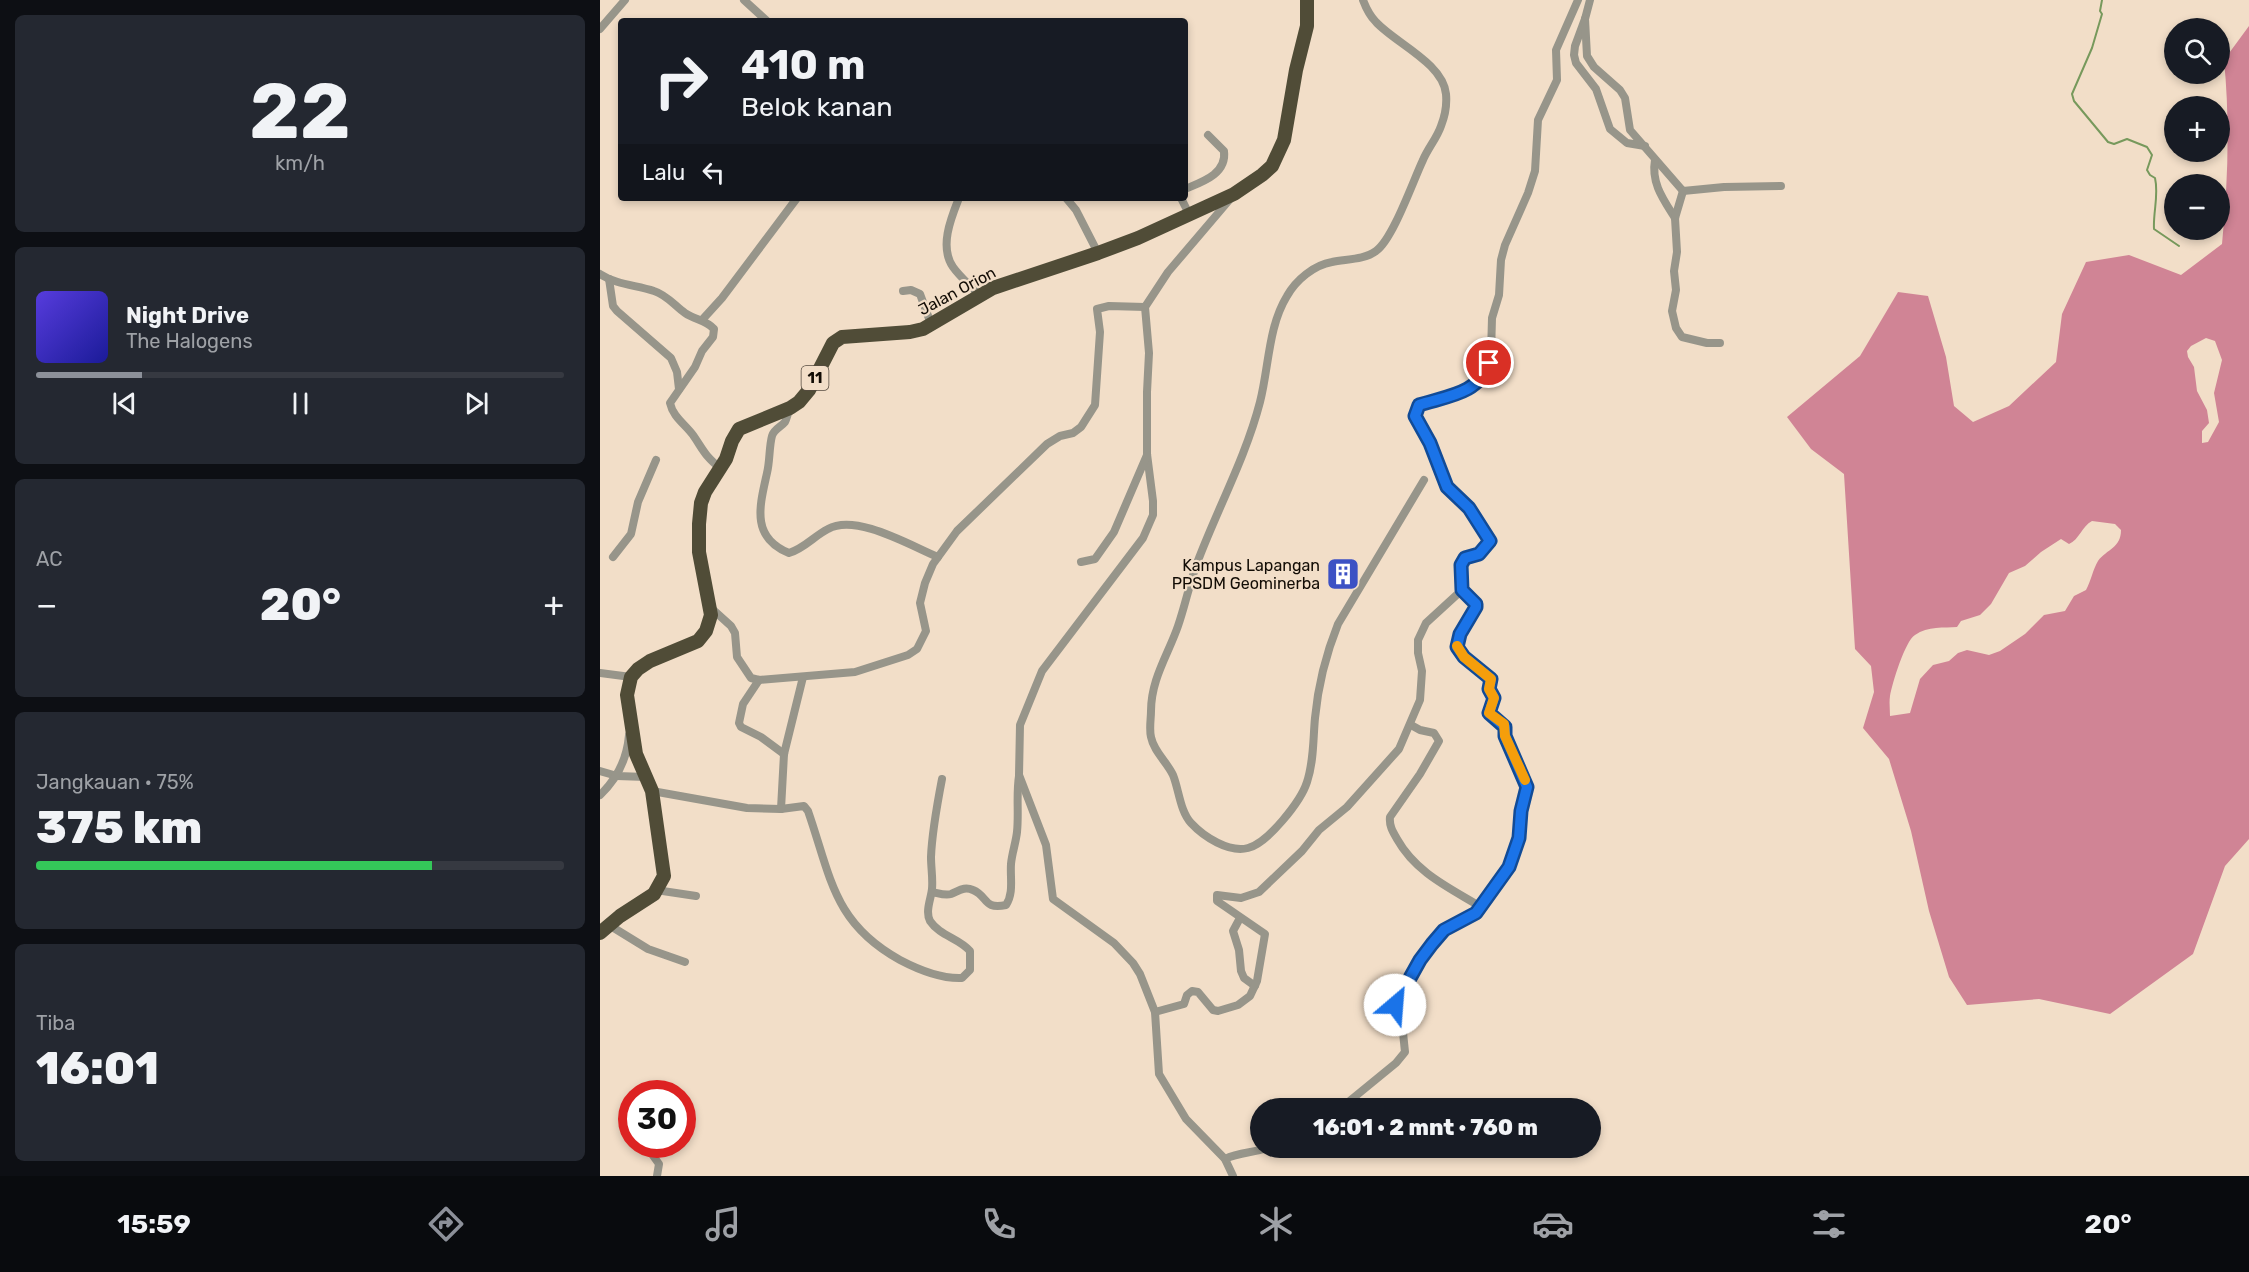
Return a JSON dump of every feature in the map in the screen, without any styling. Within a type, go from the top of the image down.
[{"type":"highway","name":"Jalan Orion","points":[[631,676],[650,661],[698,641],[706,631],[710,620],[710,607],[702,571],[699,524],[701,504],[705,492],[721,469],[740,429],[799,402],[809,390],[833,343],[842,337],[923,329],[1008,282],[1138,238],[1251,184],[1272,166],[1284,140],[1296,70],[1307,26],[1307,0]]},
{"type":"highway","points":[[604,929],[645,902],[654,894],[664,876],[652,791],[636,754],[630,722],[627,695],[631,676]]},
{"type":"street","points":[[600,29],[625,0]]},
{"type":"street","points":[[744,0],[764,18]]},
{"type":"street","points":[[1363,0],[1375,21],[1409,47],[1442,78],[1446,92],[1446,107],[1441,127],[1423,158],[1389,234],[1377,251],[1348,260],[1328,262],[1306,274],[1285,298],[1276,321],[1260,402],[1249,437],[1200,555],[1189,584],[1179,624],[1153,686],[1150,736],[1156,750],[1172,772],[1185,815],[1191,823],[1215,841],[1247,849],[1257,843],[1293,808],[1307,784],[1311,767],[1315,716],[1329,646],[1338,624],[1424,480]]},
{"type":"street","points":[[1353,1098],[1405,1052],[1402,1023],[1395,1001],[1420,960],[1444,930],[1476,913],[1481,907],[1509,867],[1519,838],[1521,811],[1527,787],[1505,736],[1504,724],[1489,713],[1494,698],[1489,689],[1491,679],[1464,657],[1457,647],[1460,634],[1476,607],[1476,604],[1462,590],[1461,565],[1465,558],[1479,554],[1490,541],[1469,508],[1447,487],[1430,443],[1417,422],[1416,411],[1419,405],[1476,385],[1486,374],[1491,354],[1492,318],[1498,295],[1503,252],[1535,171],[1538,120],[1557,80],[1556,50],[1578,0]]},
{"type":"street","points":[[1590,0],[1574,55],[1576,63],[1596,89],[1610,129],[1627,143],[1645,146]]},
{"type":"street","points":[[1585,20],[1587,56],[1599,74],[1614,85],[1625,98],[1630,130],[1683,191]]},
{"type":"street","points":[[1590,82],[1614,85]]},
{"type":"street","points":[[1188,188],[1213,177],[1223,162],[1224,151],[1208,135]]},
{"type":"street","points":[[1655,160],[1656,184],[1675,218]]},
{"type":"street","points":[[1683,191],[1724,187],[1781,186]]},
{"type":"street","points":[[1683,191],[1675,218],[1677,252],[1674,271],[1676,290],[1673,319],[1682,337],[1707,343],[1720,343]]},
{"type":"street","points":[[932,892],[950,894],[961,889],[970,889],[977,891],[989,905],[998,906],[1006,905],[1010,898],[1011,866],[1017,834],[1016,794],[1019,775],[1020,725],[1042,671],[1143,538],[1153,515],[1153,492],[1147,454],[1149,353],[1145,308],[1168,272],[1234,194]]},
{"type":"street","points":[[702,320],[722,298],[795,201]]},
{"type":"street","points":[[958,201],[947,236],[946,247],[953,267],[979,296]]},
{"type":"street","points":[[1068,201],[1076,210],[1098,253]]},
{"type":"street","points":[[1182,201],[1189,214]]},
{"type":"street","points":[[600,274],[609,279],[656,291],[687,315],[702,320],[714,329],[713,337],[670,403],[672,411],[693,435],[704,455],[721,469]]},
{"type":"street","points":[[609,279],[617,311],[671,358],[677,372],[679,389]]},
{"type":"street","points":[[903,291],[917,291],[920,294],[931,324]]},
{"type":"street","points":[[710,607],[731,626],[735,633],[737,657],[752,678],[759,680],[769,681],[784,677],[855,672],[908,655],[917,649],[926,631],[920,603],[925,583],[938,557],[957,531],[1047,444],[1060,436],[1073,433],[1090,417],[1095,405],[1099,364],[1100,321],[1097,309],[1109,306],[1145,308]]},
{"type":"street","points":[[790,408],[784,422],[772,436],[768,472],[760,502],[761,525],[772,543],[789,553],[802,548],[830,527],[850,525],[877,530],[938,557]]},
{"type":"street","points":[[1081,562],[1095,558],[1110,540],[1147,454]]},
{"type":"street","points":[[613,558],[631,534],[638,502],[657,460]]},
{"type":"street","points":[[1155,1012],[1184,1004],[1187,994],[1192,991],[1198,993],[1213,1010],[1224,1011],[1250,996],[1260,971],[1265,934],[1217,901],[1217,895],[1241,898],[1259,892],[1319,830],[1347,807],[1399,748],[1420,700],[1422,671],[1418,640],[1426,623],[1462,590]]},
{"type":"street","points":[[600,673],[631,676]]},
{"type":"street","points":[[781,809],[783,754],[803,677]]},
{"type":"street","points":[[759,680],[742,704],[739,723],[761,736],[783,754]]},
{"type":"street","points":[[600,795],[616,776],[625,759],[630,722]]},
{"type":"street","points":[[1411,725],[1434,733],[1439,741],[1420,774],[1390,817],[1390,826],[1404,851],[1424,872],[1481,907]]},
{"type":"street","points":[[600,771],[616,776],[646,777]]},
{"type":"street","points":[[1019,775],[1046,845],[1053,899],[1122,950],[1140,974],[1155,1012],[1159,1074],[1186,1119],[1225,1159],[1233,1176]]},
{"type":"street","points":[[652,791],[729,803],[738,807],[781,809],[804,806],[808,811],[834,891],[843,909],[864,934],[883,950],[915,968],[943,977],[962,978],[970,970],[970,951],[961,943],[948,938],[930,921],[928,911],[932,892],[933,829],[942,779]]},
{"type":"street","points":[[656,890],[696,896]]},
{"type":"street","points":[[1240,918],[1233,931],[1239,950],[1241,971],[1244,978],[1255,986]]},
{"type":"street","points":[[604,929],[648,949],[685,962]]},
{"type":"street","points":[[1225,1159],[1242,1152],[1250,1152]]},
{"type":"street","points":[[655,1158],[659,1164],[657,1176]]},
{"type":"shaded area","points":[[2249,26],[2249,839],[2225,866],[2193,954],[2110,1014],[2039,999],[1967,1005],[1949,977],[1929,911],[1911,831],[1889,759],[1863,728],[1874,692],[1871,666],[1855,649],[1844,474],[1811,449],[1787,417],[1860,356],[1898,292],[1928,296],[1946,357],[1954,406],[1973,422],[2009,406],[2056,362],[2062,314],[2086,262],[2129,255],[2181,275],[2222,244],[2222,240],[2230,240],[2230,174],[2227,174],[2228,162],[2230,162],[2230,96],[2226,96],[2226,84],[2230,84],[2230,52]],"holes":[[[2206,338],[2215,341],[2222,360],[2214,393],[2219,422],[2208,442],[2202,443],[2202,431],[2209,423],[2207,410],[2197,391],[2194,367],[2187,351],[2191,346]],[[2092,521],[2115,524],[2121,530],[2119,541],[2098,561],[2086,590],[2074,596],[2065,611],[2044,615],[2025,634],[2000,651],[1989,655],[1967,650],[1958,653],[1949,661],[1933,665],[1920,679],[1910,713],[1890,716],[1890,696],[1896,673],[1907,645],[1915,635],[1931,629],[1957,627],[1961,621],[1980,615],[1991,604],[2009,573],[2025,566],[2061,539],[2069,544]]]},
{"type":"waterway","points":[[2102,0],[2100,11],[2102,14],[2092,48],[2072,94],[2074,101],[2108,142],[2114,144],[2127,139],[2147,147],[2152,155],[2147,170],[2155,178],[2156,184],[2154,229],[2179,246]]},
{"type":"slow traffic","points":[[1457,646],[1464,657],[1491,679],[1489,689],[1494,698],[1489,713],[1504,724],[1505,736],[1525,780]]},
{"type":"place","name":"Kampus Lapangan PPSDM Geominerba","points":[[1343,574]]},
{"type":"route","points":[[1395,1005],[1395,1001],[1432,944],[1444,930],[1476,913],[1509,867],[1519,838],[1521,811],[1526,798],[1527,787],[1505,736],[1504,724],[1489,713],[1494,698],[1489,689],[1491,679],[1464,657],[1457,647],[1460,634],[1476,607],[1476,604],[1462,590],[1461,565],[1465,558],[1479,554],[1490,541],[1469,508],[1447,487],[1430,443],[1415,416],[1419,405],[1454,395],[1476,385],[1486,374],[1489,363]]}]
